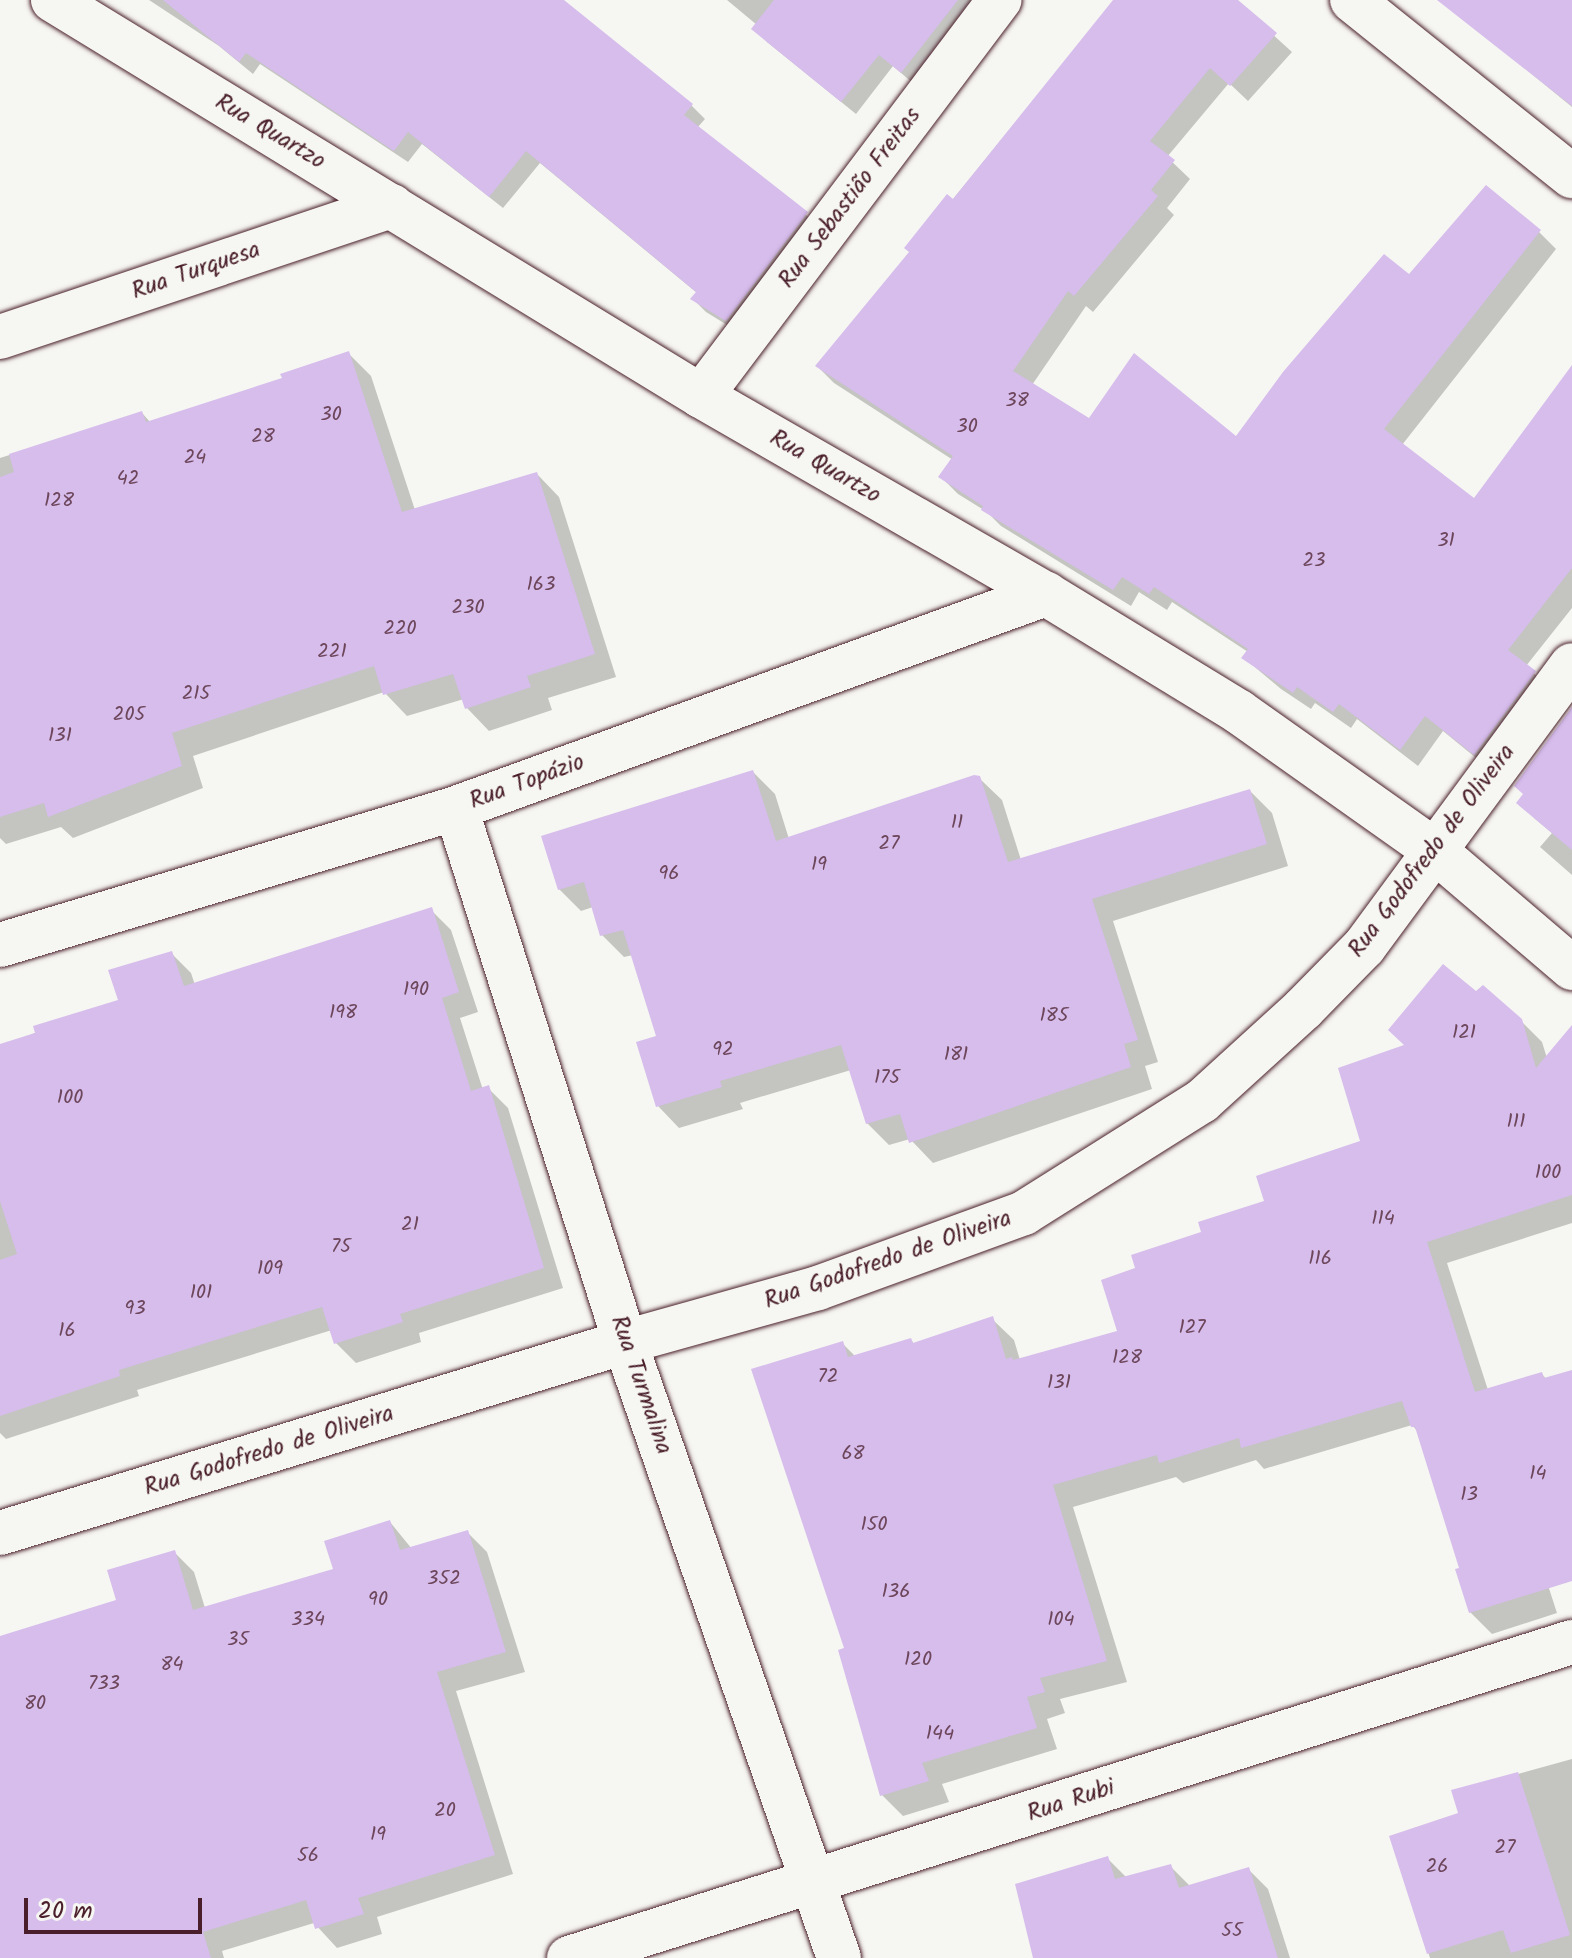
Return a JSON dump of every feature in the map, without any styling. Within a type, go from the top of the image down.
[{"type":"street","name":"Rua Quartzo","points":[[53,0],[701,396],[1046,594],[1239,712],[1434,850],[1572,968]]},
{"type":"street","name":"Rua Sebastião Freitas","points":[[701,396],[999,0]]},
{"type":"street","points":[[1352,0],[1572,176]]},
{"type":"street","name":"Rua Turquesa","points":[[0,337],[392,206]]},
{"type":"street","name":"Rua Topázio","points":[[0,945],[456,808],[1046,594]]},
{"type":"street","name":"Rua Godofredo de Oliveira","points":[[0,1533],[625,1342],[818,1288],[1024,1213],[1115,1159],[1202,1101],[1303,1009],[1364,947],[1572,665]]},
{"type":"street","name":"Rua Turmalina","points":[[456,808],[625,1342],[839,1958]]},
{"type":"street","name":"Rua Rubi","points":[[569,1958],[1572,1642]]},
{"type":"building","points":[[163,0],[564,0],[693,104],[684,115],[808,212],[726,321],[690,299],[696,292],[526,151],[489,197],[408,132],[394,151],[246,53],[239,62]]},
{"type":"building","points":[[774,0],[958,0],[901,73],[879,55],[841,102],[751,29]]},
{"type":"building","points":[[1113,0],[1238,0],[1277,33],[1230,86],[1210,68],[1150,141],[1175,160],[1151,190],[1158,196],[1074,296],[1068,291],[1013,371],[1089,418],[1134,353],[1236,436],[1283,372],[1384,254],[1409,274],[1486,185],[1541,230],[1384,429],[1474,498],[1572,365],[1572,568],[1508,650],[1536,671],[1474,755],[1425,716],[1400,750],[1339,704],[1333,712],[1297,687],[1293,693],[1241,658],[1248,649],[1154,587],[1149,594],[1122,577],[1113,590],[981,510],[983,506],[938,477],[953,456],[815,366],[909,252],[904,248],[947,194],[953,199]]},
{"type":"building","points":[[1437,0],[1572,0],[1572,106]]},
{"type":"building","points":[[349,351],[402,512],[537,472],[595,654],[527,676],[531,687],[465,709],[453,674],[383,695],[374,666],[172,733],[182,766],[48,817],[44,803],[0,817],[0,477],[14,472],[9,454],[142,411],[146,422],[282,378],[280,374]]},
{"type":"building","points":[[1572,707],[1572,850],[1516,803],[1523,794],[1514,786]]},
{"type":"building","points":[[753,770],[776,841],[974,775],[980,776],[1008,862],[1250,789],[1267,844],[1092,899],[1138,1040],[1124,1044],[1131,1067],[909,1143],[900,1114],[866,1124],[841,1045],[720,1081],[722,1087],[656,1107],[636,1042],[656,1036],[623,930],[600,936],[584,882],[558,890],[541,836]]},
{"type":"building","points":[[432,907],[459,992],[442,998],[471,1091],[489,1085],[544,1268],[400,1314],[403,1322],[334,1344],[322,1307],[119,1370],[120,1376],[0,1416],[0,1260],[17,1254],[0,1201],[0,1044],[35,1033],[33,1026],[118,1000],[108,970],[172,951],[184,986]]},
{"type":"building","points":[[1443,964],[1476,991],[1483,985],[1522,1019],[1536,1068],[1572,1025],[1572,1195],[1427,1242],[1475,1392],[1542,1372],[1544,1378],[1572,1370],[1572,1581],[1469,1613],[1455,1569],[1459,1568],[1415,1427],[1411,1427],[1402,1401],[1241,1448],[1239,1438],[1159,1463],[1157,1455],[1053,1485],[1107,1661],[1040,1678],[1045,1692],[1027,1697],[1037,1728],[922,1763],[929,1781],[880,1796],[838,1650],[844,1648],[751,1369],[843,1341],[848,1357],[911,1338],[913,1343],[993,1316],[1006,1359],[1012,1357],[1013,1360],[1117,1331],[1101,1280],[1135,1268],[1131,1255],[1201,1232],[1198,1222],[1264,1201],[1256,1176],[1360,1141],[1338,1068],[1404,1045],[1388,1030]]},
{"type":"building","points":[[390,1520],[400,1550],[468,1530],[506,1652],[437,1672],[495,1855],[358,1898],[364,1914],[315,1929],[306,1900],[203,1932],[211,1958],[0,1958],[0,1636],[116,1600],[107,1570],[175,1550],[193,1610],[333,1569],[324,1541]]},
{"type":"building","points":[[1518,1772],[1570,1935],[1511,1953],[1503,1930],[1427,1954],[1389,1836],[1458,1813],[1451,1790]]},
{"type":"building","points":[[1108,1856],[1115,1879],[1171,1864],[1179,1888],[1249,1867],[1278,1958],[1033,1958],[1015,1884]]}]
